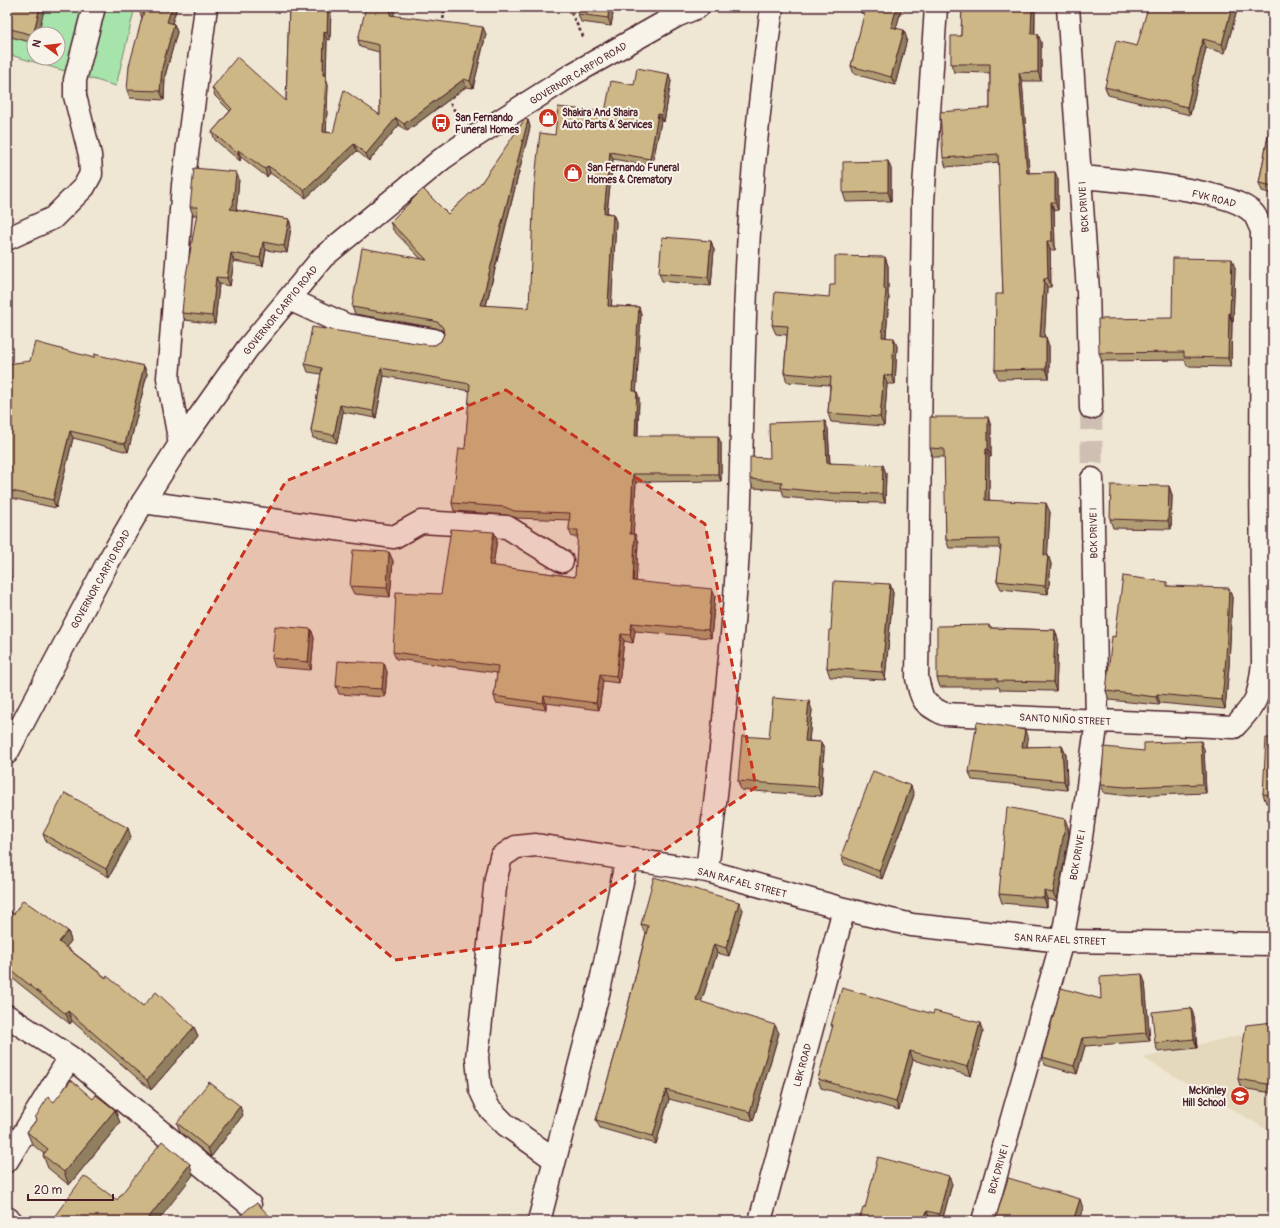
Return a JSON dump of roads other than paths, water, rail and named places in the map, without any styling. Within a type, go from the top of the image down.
[{"type":"street","points":[[7,239],[53,218],[84,187],[91,174],[90,155],[75,96],[75,80],[94,7]]},
{"type":"street","points":[[180,444],[168,378],[184,185],[206,7]]},
{"type":"street","name":"GOVERNOR CARPIO ROAD","points":[[7,753],[108,562],[143,502],[180,444],[247,349],[323,257],[442,159],[471,139],[677,11],[698,7]]},
{"type":"street","points":[[707,871],[725,721],[733,631],[738,549],[748,251],[761,84],[772,7]]},
{"type":"street","name":"SANTO NIÑO STREET","points":[[936,7],[924,202],[917,678],[920,694],[928,706],[944,714],[1234,727]]},
{"type":"street","name":"BCK DRIVE I","points":[[1068,7],[1088,291],[1091,408]]},
{"type":"street","name":"FVK ROAD","points":[[1081,177],[1162,185],[1242,204],[1254,214],[1262,230],[1261,486],[1263,663],[1260,691],[1251,709],[1234,727]]},
{"type":"street","points":[[288,299],[346,325],[434,340]]},
{"type":"street","name":"BCK DRIVE I","points":[[983,1221],[1062,941],[1081,837],[1097,720],[1092,479]]},
{"type":"street","points":[[143,502],[394,537],[422,522],[507,527],[562,561]]},
{"type":"street","name":"SAN RAFAEL STREET","points":[[554,1159],[506,1125],[490,1108],[480,1089],[477,1058],[496,878],[501,857],[516,847],[536,845],[707,871],[844,909],[912,925],[1062,941],[1273,944]]},
{"type":"street","points":[[539,1221],[600,986],[627,858]]},
{"type":"street","name":"LBK ROAD","points":[[760,1221],[844,909]]},
{"type":"street","points":[[7,1016],[70,1057],[250,1205]]},
{"type":"street","points":[[7,1161],[70,1057]]},
{"type":"street","points":[[7,1218],[11,1221]]},
{"type":"tunnel","points":[[1091,408],[1092,479]]},
{"type":"place","name":"Shakira And Shaira Auto Parts & Services","points":[[548,118]]},
{"type":"place","name":"San Fernando Funeral Homes","points":[[441,123]]},
{"type":"place","name":"San Fernando Funeral Homes & Crematory","points":[[573,173]]},
{"type":"place","name":"McKinley Hill School","points":[[1240,1096]]}]
